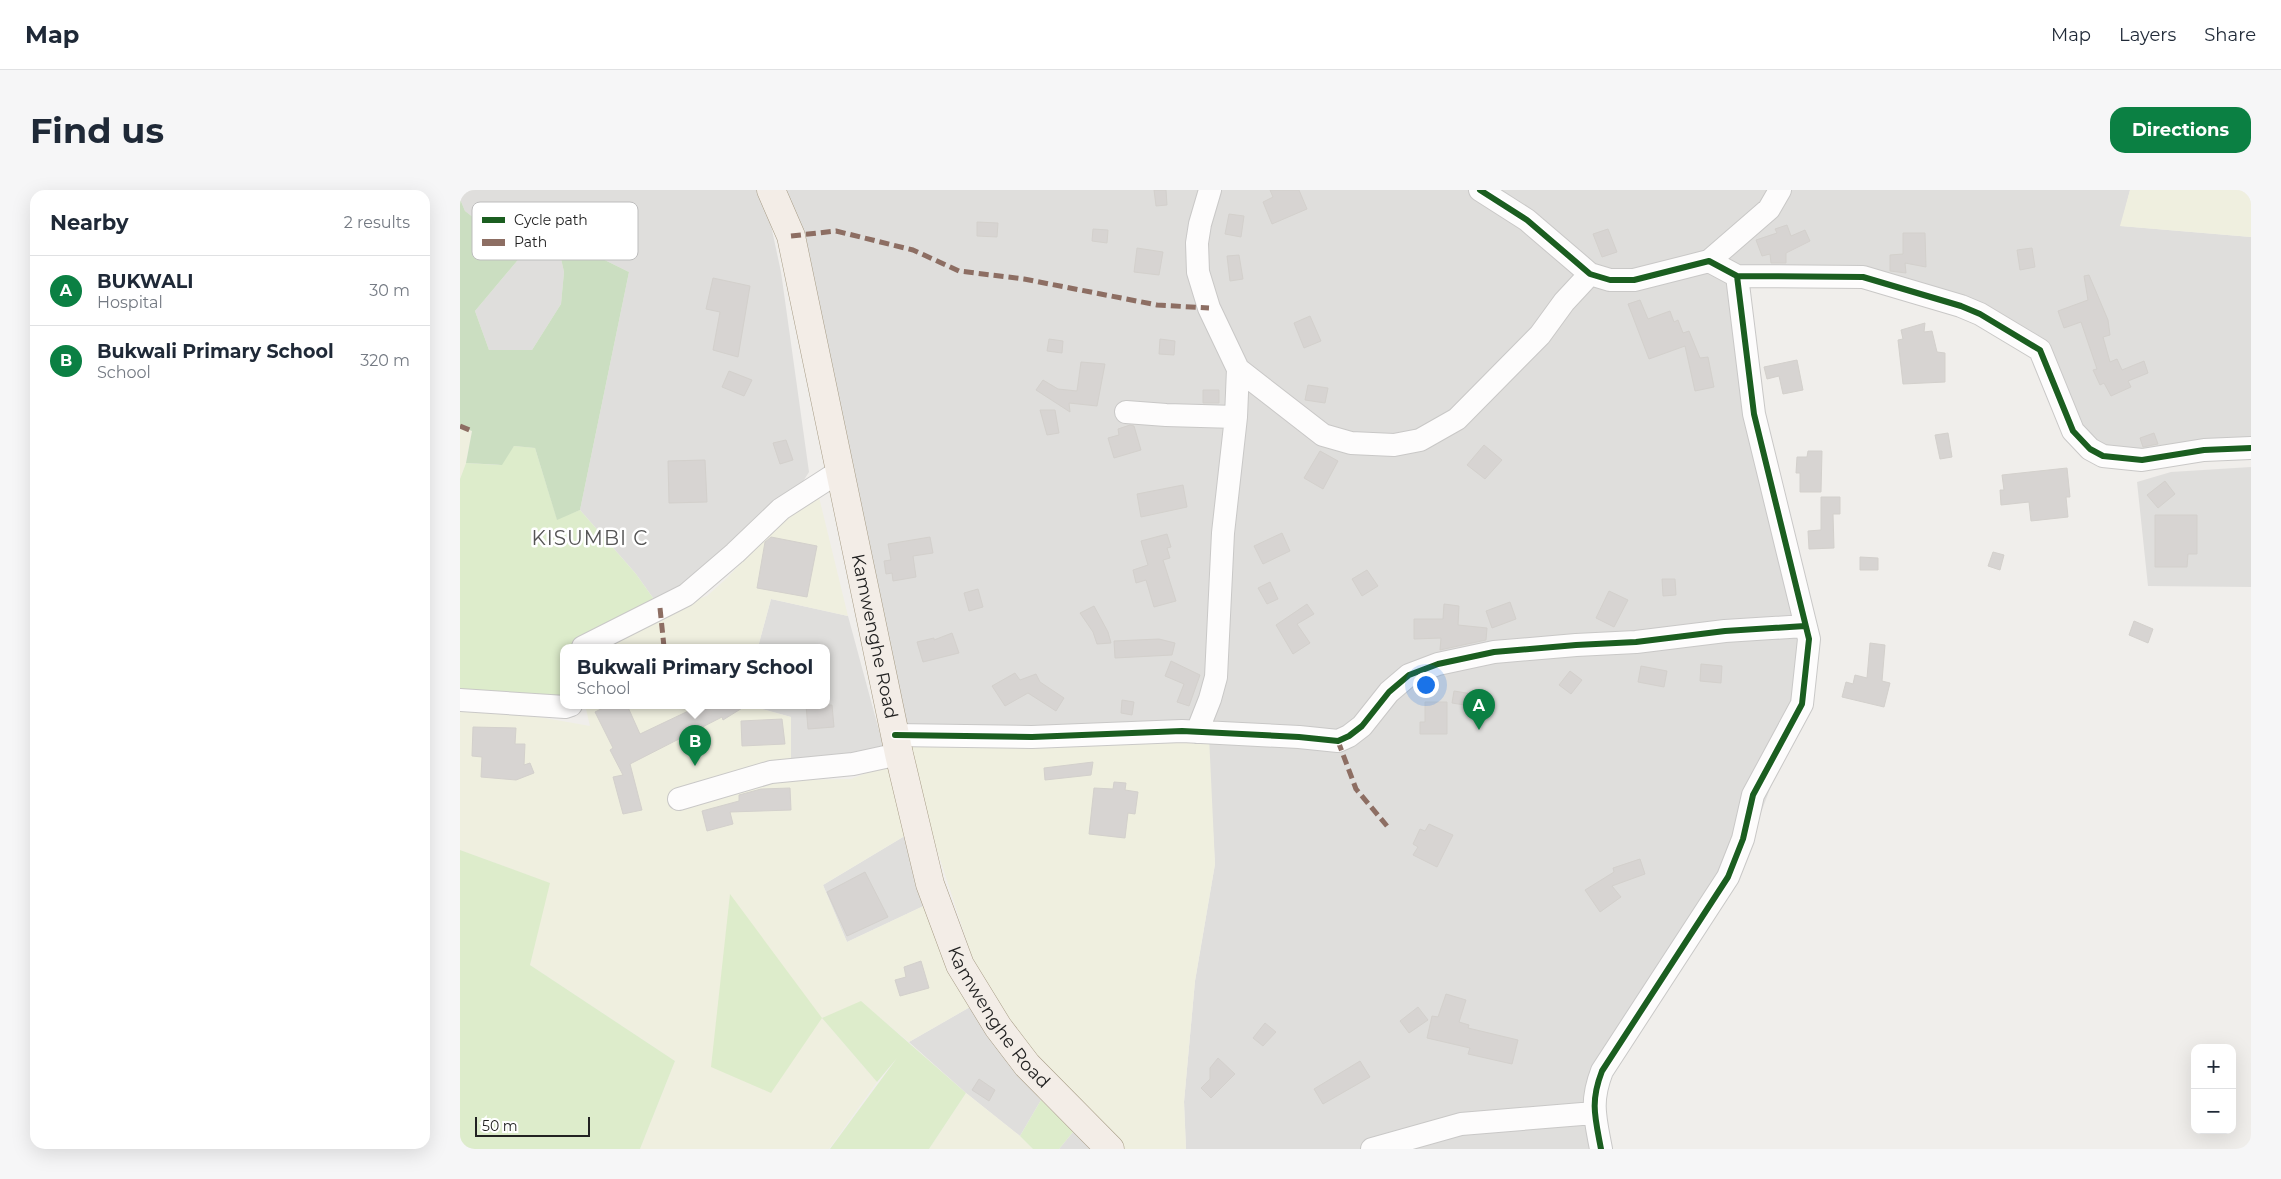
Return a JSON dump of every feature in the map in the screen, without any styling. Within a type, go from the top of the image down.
[{"type":"main road","name":"Kamwenghe Road","points":[[771,190],[791,236],[897,745],[930,884],[960,965],[998,1027],[1027,1065],[1110,1149]]},
{"type":"street","points":[[1210,190],[1200,224],[1197,243],[1198,272],[1209,308],[1238,369],[1323,435],[1351,443],[1394,445],[1420,440],[1457,419],[1540,335],[1564,302],[1590,274]]},
{"type":"street","points":[[1480,190],[1527,220],[1590,274],[1610,280],[1634,280],[1709,261],[1769,208],[1780,190]]},
{"type":"street","points":[[1709,261],[1737,276],[1862,277],[1975,311],[2040,350],[2073,431],[2090,449],[2103,456],[2142,460],[2204,450],[2251,448]]},
{"type":"street","points":[[1601,1149],[1594,1113],[1595,1089],[1602,1071],[1728,877],[1743,839],[1753,795],[1802,704],[1808,638],[1754,414],[1737,276]]},
{"type":"street","points":[[1197,732],[1210,699],[1216,677],[1223,533],[1236,417],[1238,369]]},
{"type":"street","points":[[1126,412],[1236,417]]},
{"type":"street","points":[[589,644],[686,595],[735,553],[781,509],[840,471]]},
{"type":"street","points":[[679,799],[771,772],[854,764],[897,745],[1032,737],[1197,732],[1299,737],[1338,741],[1349,736],[1362,726],[1389,692],[1410,675],[1438,664],[1494,652],[1636,642],[1725,631],[1806,626]]},
{"type":"street","points":[[460,700],[560,707]]},
{"type":"street","points":[[1372,1149],[1461,1124],[1594,1113]]},
{"type":"shaded area","points":[[460,190],[759,190],[769,216],[781,272],[809,472],[782,515],[663,612],[636,574],[580,510],[629,272],[605,260],[638,260],[638,202],[472,202],[472,216],[465,211],[460,199]]},
{"type":"shaded area","points":[[780,190],[2130,190],[2121,226],[2251,237],[2251,443],[2099,452],[2078,429],[2047,349],[1865,275],[1738,285],[1809,639],[1802,704],[1759,818],[1594,1102],[1606,1149],[1186,1149],[1184,1102],[1195,981],[1215,864],[1207,733],[902,728]]},
{"type":"shaded area","points":[[518,260],[561,260],[564,272],[561,304],[532,350],[489,350],[475,311]]},
{"type":"shaded area","points":[[2251,467],[2251,587],[2148,586],[2137,482],[2171,472]]},
{"type":"shaded area","points":[[771,599],[848,616],[884,749],[790,763],[791,717],[762,709],[830,709],[830,644],[759,644]]},
{"type":"shaded area","points":[[913,831],[932,902],[847,942],[823,885]]},
{"type":"shaded area","points":[[970,1007],[1021,1078],[1041,1100],[1020,1136],[966,1093],[909,1042]]},
{"type":"shaded area","points":[[1073,1132],[1092,1149],[1059,1149]]},
{"type":"green space","points":[[2130,190],[2251,190],[2251,237],[2120,226]]},
{"type":"green space","points":[[460,199],[465,211],[472,216],[472,260],[518,260],[475,311],[489,350],[532,350],[561,304],[564,272],[561,260],[605,260],[629,272],[580,510],[557,520],[535,448],[514,446],[502,465],[466,463],[472,431],[460,427]]},
{"type":"green space","points":[[460,427],[472,431],[466,463],[460,479]]},
{"type":"green space","points":[[514,446],[535,448],[557,519],[580,510],[636,574],[663,612],[598,644],[560,644],[560,703],[460,696],[460,479],[466,463],[499,465]]},
{"type":"green space","points":[[818,493],[848,616],[771,599],[759,644],[598,644],[678,605],[707,596],[767,536]]},
{"type":"green space","points":[[460,706],[511,712],[590,726],[586,709],[762,709],[791,717],[791,780],[851,779],[892,763],[913,831],[823,885],[847,942],[932,902],[970,1007],[909,1042],[861,1002],[822,1018],[877,1082],[829,1149],[640,1149],[675,1061],[530,965],[549,883],[460,850]]},
{"type":"green space","points":[[902,728],[1209,736],[1215,864],[1195,981],[1184,1102],[1186,1149],[1122,1149],[1011,1043],[980,982],[928,822]]},
{"type":"green space","points":[[460,850],[550,883],[530,965],[675,1061],[640,1149],[460,1149]]},
{"type":"green space","points":[[730,894],[822,1018],[771,1093],[711,1067]]},
{"type":"green space","points":[[861,1001],[966,1093],[929,1149],[830,1149],[897,1058],[877,1082],[822,1018]]},
{"type":"green space","points":[[966,1093],[1020,1136],[1033,1149],[929,1149]]},
{"type":"green space","points":[[1041,1100],[1073,1132],[1059,1149],[1033,1149],[1020,1136]]},
{"type":"building","points":[[1154,190],[1166,190],[1167,205],[1156,206]]},
{"type":"building","points":[[1270,190],[1299,190],[1307,209],[1272,224],[1263,202],[1273,197]]},
{"type":"building","points":[[1229,214],[1244,216],[1241,237],[1225,234]]},
{"type":"building","points":[[977,222],[998,223],[997,237],[977,236]]},
{"type":"building","points":[[1787,225],[1791,236],[1805,230],[1810,241],[1786,253],[1786,263],[1771,263],[1770,254],[1762,256],[1756,240],[1777,233],[1775,229]]},
{"type":"building","points":[[1093,229],[1108,230],[1107,243],[1092,241]]},
{"type":"building","points":[[1608,229],[1617,252],[1602,257],[1593,234]]},
{"type":"building","points":[[1903,233],[1925,233],[1926,267],[1905,263],[1906,273],[1890,271],[1890,255],[1903,254]]},
{"type":"building","points":[[1137,248],[1163,252],[1159,275],[1134,272]]},
{"type":"building","points":[[2032,248],[2035,267],[2020,270],[2017,250]]},
{"type":"building","points":[[1239,255],[1243,279],[1230,281],[1227,256]]},
{"type":"building","points":[[2089,275],[2108,320],[2110,335],[2103,337],[2110,362],[2117,359],[2122,370],[2144,361],[2148,373],[2128,381],[2131,387],[2111,396],[2104,383],[2100,385],[2093,370],[2097,369],[2081,322],[2064,328],[2058,311],[2088,300],[2084,276]]},
{"type":"building","points":[[713,278],[750,286],[738,357],[713,350],[720,312],[706,309]]},
{"type":"building","points":[[1640,300],[1648,319],[1670,311],[1674,322],[1678,320],[1683,333],[1689,331],[1700,358],[1708,357],[1714,387],[1695,391],[1685,346],[1649,359],[1628,304]]},
{"type":"building","points":[[1310,316],[1321,341],[1304,348],[1294,323]]},
{"type":"building","points":[[1925,323],[1924,332],[1932,331],[1937,352],[1945,353],[1945,382],[1903,384],[1898,340],[1903,339],[1901,330]]},
{"type":"building","points":[[1049,339],[1063,341],[1062,353],[1047,351]]},
{"type":"building","points":[[1160,339],[1175,341],[1174,355],[1159,354]]},
{"type":"building","points":[[1797,360],[1803,390],[1783,394],[1779,376],[1767,379],[1764,367]]},
{"type":"building","points":[[1081,362],[1105,364],[1097,406],[1069,403],[1070,412],[1036,390],[1043,380],[1058,389],[1077,391]]},
{"type":"building","points":[[729,371],[752,380],[744,396],[722,387]]},
{"type":"building","points":[[1308,385],[1328,388],[1325,403],[1305,400]]},
{"type":"building","points":[[1203,390],[1219,390],[1219,403],[1203,403]]},
{"type":"building","points":[[1040,410],[1055,410],[1059,433],[1047,435]]},
{"type":"building","points":[[1130,425],[1134,426],[1141,450],[1114,458],[1108,438],[1119,435],[1118,429]]},
{"type":"building","points":[[1948,433],[1952,457],[1940,459],[1935,435]]},
{"type":"building","points":[[2154,433],[2158,444],[2143,447],[2140,438]]},
{"type":"building","points":[[786,440],[793,460],[780,464],[773,443]]},
{"type":"building","points":[[1484,445],[1502,460],[1485,479],[1467,465]]},
{"type":"building","points":[[1320,451],[1338,461],[1323,489],[1304,478]]},
{"type":"building","points":[[1808,451],[1822,451],[1821,492],[1800,492],[1800,473],[1796,473],[1797,457],[1807,457]]},
{"type":"building","points":[[705,460],[707,502],[669,503],[668,461]]},
{"type":"building","points":[[2067,468],[2070,497],[2066,497],[2068,517],[2031,521],[2029,502],[2001,505],[2000,490],[2004,490],[2002,475]]},
{"type":"building","points":[[2165,481],[2175,494],[2158,508],[2147,495]]},
{"type":"building","points":[[1183,485],[1187,507],[1141,517],[1137,494]]},
{"type":"building","points":[[1821,497],[1840,497],[1840,514],[1833,514],[1834,548],[1809,549],[1808,531],[1821,530]]},
{"type":"building","points":[[2155,515],[2197,515],[2197,554],[2188,554],[2187,567],[2155,567]]},
{"type":"building","points":[[1282,533],[1290,551],[1263,564],[1254,546]]},
{"type":"building","points":[[1167,534],[1171,547],[1167,548],[1170,558],[1163,560],[1176,601],[1154,607],[1146,580],[1136,583],[1133,570],[1148,565],[1141,541]]},
{"type":"building","points":[[771,537],[817,546],[807,597],[757,588],[765,542]]},
{"type":"building","points":[[930,537],[933,553],[913,556],[916,577],[893,581],[892,573],[886,574],[884,561],[891,560],[888,544]]},
{"type":"building","points":[[1993,552],[2004,555],[2000,570],[1988,566]]},
{"type":"building","points":[[1860,557],[1878,558],[1878,570],[1860,570]]},
{"type":"building","points":[[1367,570],[1378,586],[1362,596],[1352,579]]},
{"type":"building","points":[[1662,579],[1675,579],[1676,595],[1663,596]]},
{"type":"building","points":[[1270,582],[1278,599],[1267,604],[1258,588]]},
{"type":"building","points":[[978,589],[983,607],[969,611],[964,593]]},
{"type":"building","points":[[1609,591],[1628,600],[1614,627],[1596,618]]},
{"type":"building","points":[[1510,602],[1516,619],[1492,628],[1486,611]]},
{"type":"building","points":[[1307,604],[1314,614],[1297,624],[1310,643],[1293,654],[1276,625]]},
{"type":"building","points":[[1444,604],[1459,606],[1458,625],[1487,628],[1486,640],[1440,650],[1441,638],[1414,639],[1414,619],[1443,619]]},
{"type":"building","points":[[1094,606],[1108,632],[1111,643],[1097,644],[1093,632],[1080,613]]},
{"type":"building","points":[[2134,621],[2153,629],[2148,643],[2129,635]]},
{"type":"building","points":[[952,633],[959,653],[923,662],[917,642],[934,638],[934,640]]},
{"type":"building","points":[[1159,639],[1175,643],[1172,655],[1115,658],[1114,641]]},
{"type":"building","points":[[1870,643],[1885,645],[1882,681],[1890,683],[1884,707],[1842,697],[1846,682],[1853,684],[1855,675],[1867,678]]},
{"type":"building","points":[[1171,661],[1200,675],[1189,706],[1177,702],[1184,684],[1165,676]]},
{"type":"building","points":[[1701,664],[1722,666],[1721,683],[1700,681]]},
{"type":"building","points":[[1641,666],[1667,671],[1664,687],[1638,682]]},
{"type":"building","points":[[1570,671],[1582,680],[1571,694],[1559,685]]},
{"type":"building","points":[[1015,673],[1020,680],[1036,674],[1040,682],[1064,698],[1056,711],[1028,693],[1005,706],[992,686]]},
{"type":"building","points":[[1454,691],[1485,696],[1483,708],[1452,703]]},
{"type":"building","points":[[1122,700],[1134,702],[1132,715],[1121,713]]},
{"type":"building","points":[[1425,702],[1447,702],[1447,734],[1420,734],[1420,722],[1425,722]]},
{"type":"building","points":[[830,705],[832,705],[834,727],[808,729],[806,709],[830,709]]},
{"type":"building","points":[[601,709],[629,709],[640,734],[693,709],[741,709],[723,720],[722,717],[630,764],[642,810],[623,814],[613,777],[623,775],[610,750],[613,748],[595,712]]},
{"type":"building","points":[[782,719],[785,744],[742,746],[741,721]]},
{"type":"building","points":[[473,727],[516,728],[515,744],[525,744],[524,765],[530,763],[534,773],[516,780],[481,777],[482,757],[472,756]]},
{"type":"building","points":[[1093,762],[1091,775],[1045,780],[1044,768]]},
{"type":"building","points":[[1114,782],[1126,783],[1125,790],[1138,792],[1135,814],[1128,813],[1125,838],[1089,834],[1094,788],[1113,789]]},
{"type":"building","points":[[790,788],[791,810],[730,812],[733,824],[707,831],[702,811],[739,801],[739,795],[761,789]]},
{"type":"building","points":[[1429,824],[1453,835],[1437,867],[1413,855],[1418,847],[1413,844],[1420,829],[1425,831]]},
{"type":"building","points":[[1640,859],[1645,874],[1612,886],[1621,897],[1600,912],[1585,890],[1614,872],[1613,868]]},
{"type":"building","points":[[865,872],[888,917],[847,936],[827,892]]},
{"type":"building","points":[[921,961],[929,988],[900,996],[895,980],[906,977],[904,967]]},
{"type":"building","points":[[1446,994],[1466,1000],[1459,1022],[1469,1025],[1468,1028],[1518,1040],[1512,1064],[1468,1054],[1470,1048],[1427,1038],[1432,1016],[1438,1017]]},
{"type":"building","points":[[1418,1007],[1428,1020],[1409,1033],[1400,1021]]},
{"type":"building","points":[[1265,1023],[1276,1032],[1263,1046],[1253,1038]]},
{"type":"building","points":[[1218,1058],[1235,1074],[1211,1098],[1201,1088],[1210,1079],[1210,1068]]},
{"type":"building","points":[[1360,1061],[1370,1077],[1323,1104],[1314,1089]]},
{"type":"building","points":[[979,1079],[995,1090],[989,1101],[972,1090]]},
{"type":"marked path","points":[[791,236],[836,231],[913,250],[959,271],[1024,279],[1157,305],[1209,308]]},
{"type":"marked path","points":[[460,426],[472,431]]},
{"type":"marked path","points":[[660,608],[664,644]]},
{"type":"marked path","points":[[1338,741],[1356,789],[1387,826]]},
{"type":"cycle path","points":[[1480,190],[1527,220],[1590,274],[1610,280],[1634,280],[1709,261],[1737,276],[1863,277],[1961,306],[1980,314],[2040,350],[2073,431],[2090,449],[2103,456],[2142,460],[2204,450],[2251,448]]},
{"type":"cycle path","points":[[1601,1149],[1595,1101],[1602,1071],[1728,877],[1743,839],[1753,795],[1802,704],[1809,639],[1754,414],[1737,276]]},
{"type":"cycle path","points":[[895,735],[1032,737],[1182,731],[1338,741],[1349,736],[1362,726],[1389,692],[1409,675],[1438,664],[1494,652],[1636,642],[1725,631],[1805,626]]},
{"type":"place","name":"BUKWALI","points":[[1479,730]]},
{"type":"place","name":"Bukwali Primary School","points":[[695,766]]},
{"type":"district","name":"KISUMBI C","points":[[590,538]]}]
